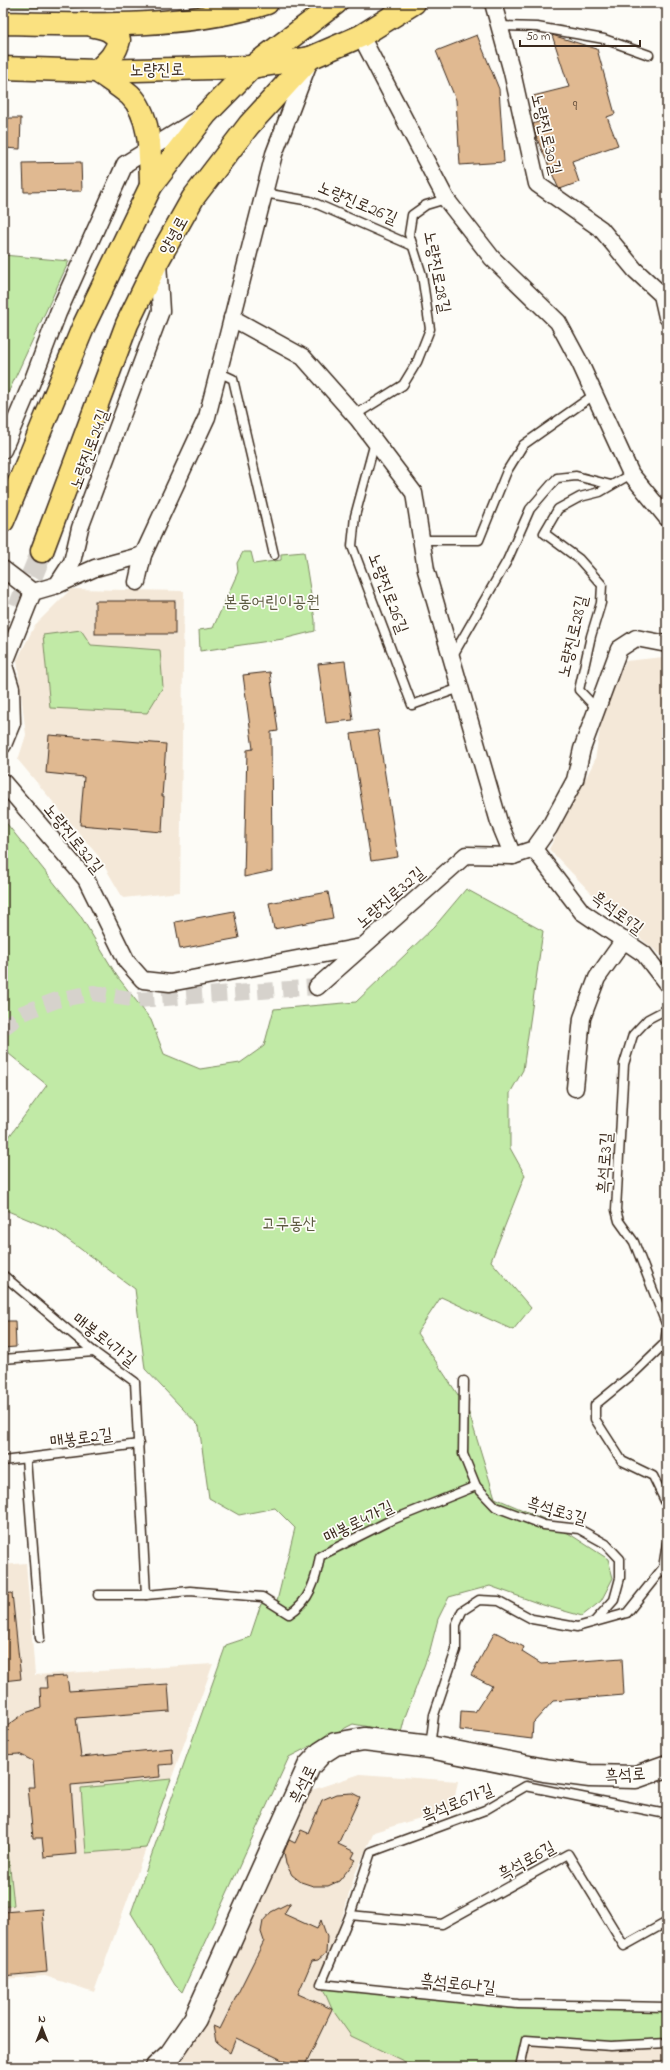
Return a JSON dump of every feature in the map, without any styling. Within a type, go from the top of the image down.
[{"type":"main road","points":[[3,23],[92,25],[204,18],[267,3]]},
{"type":"main road","points":[[3,521],[84,325],[151,186],[206,114],[252,67],[336,3]]},
{"type":"main road","name":"양녕로","points":[[42,551],[127,324],[158,262],[193,198],[249,125],[310,58],[361,36],[414,3]]},
{"type":"main road","points":[[92,25],[106,28],[114,33],[119,40],[117,48],[111,59],[97,71],[131,95],[140,109],[149,138],[151,186]]},
{"type":"main road","name":"노량진로","points":[[3,68],[97,71],[252,67],[310,58]]},
{"type":"street","name":"노량진로30길","points":[[493,3],[512,72],[537,184],[601,229],[635,270],[662,295],[667,317]]},
{"type":"street","name":"노량진로28길","points":[[361,36],[446,199],[492,258],[558,322],[595,394],[631,474],[667,518]]},
{"type":"street","points":[[137,582],[143,555],[207,417],[274,154],[310,58]]},
{"type":"street","points":[[3,450],[32,382],[58,313],[125,164],[206,114]]},
{"type":"street","name":"노량진로24길","points":[[57,585],[72,562],[80,528],[161,310],[158,262]]},
{"type":"street","points":[[232,318],[303,357],[355,415],[414,493],[426,570],[499,822],[513,856]]},
{"type":"street","points":[[33,592],[57,585],[95,568],[143,555]]},
{"type":"street","points":[[3,569],[33,592]]},
{"type":"street","points":[[3,745],[12,723],[12,688],[4,665],[33,592]]},
{"type":"street","points":[[534,849],[549,828],[575,780],[582,748],[619,649],[636,638],[667,644]]},
{"type":"street","name":"노량진로32길","points":[[3,782],[86,879],[127,962],[143,980],[170,983],[363,946],[466,855],[513,856],[534,849]]},
{"type":"street","name":"흑석로9길","points":[[534,849],[582,912],[644,954],[667,984]]},
{"type":"street","points":[[575,1088],[582,1018],[597,978],[624,940]]},
{"type":"street","points":[[317,987],[363,946]]},
{"type":"street","name":"흑석로","points":[[157,2067],[171,2054],[195,2019],[309,1766],[314,1759],[335,1744],[364,1739],[430,1748],[544,1770],[598,1777],[636,1777],[667,1766]]},
{"type":"lane","points":[[499,26],[537,27],[604,39],[649,55]]},
{"type":"lane","name":"노량진로26길","points":[[264,193],[310,201],[413,246]]},
{"type":"lane","name":"노량진로28길","points":[[355,415],[403,385],[417,362],[430,329],[422,275],[409,234],[412,215],[426,204],[446,199]]},
{"type":"lane","points":[[218,372],[233,379],[274,555]]},
{"type":"lane","points":[[421,540],[479,540],[507,472],[523,445],[595,394]]},
{"type":"lane","name":"노량진로26길","points":[[375,441],[355,516],[352,546],[412,706],[460,688]]},
{"type":"lane","name":"노량진로28길","points":[[596,709],[578,690],[591,636],[601,603],[602,585],[579,559],[544,533],[558,509],[580,497],[600,492],[631,474]]},
{"type":"lane","points":[[452,658],[507,561],[530,510],[557,478],[576,476],[611,485]]},
{"type":"lane","name":"흑석로3길","points":[[667,1009],[648,1019],[633,1035],[624,1064],[616,1210],[619,1221],[634,1242],[667,1327],[665,1343],[634,1373],[596,1405],[595,1419],[622,1461],[653,1476],[667,1505]]},
{"type":"lane","name":"매봉로4가길","points":[[3,1275],[94,1352],[135,1382],[146,1595]]},
{"type":"lane","points":[[3,1359],[94,1352]]},
{"type":"lane","name":"흑석로3길","points":[[464,1381],[463,1454],[476,1486],[496,1507],[544,1525],[579,1529],[606,1544],[620,1559],[620,1578],[614,1600],[594,1622]]},
{"type":"lane","name":"매봉로2길","points":[[3,1461],[139,1444]]},
{"type":"lane","points":[[26,1459],[40,1638]]},
{"type":"lane","name":"매봉로4가길","points":[[98,1595],[146,1595],[190,1591],[262,1597],[289,1614],[300,1608],[309,1595],[320,1556],[387,1522],[476,1486]]},
{"type":"lane","points":[[430,1748],[434,1714],[456,1650],[456,1625],[462,1612],[479,1600],[499,1601],[532,1619],[577,1627],[627,1613],[663,1568],[667,1543]]},
{"type":"lane","name":"흑석로6가길","points":[[350,1915],[371,1852],[485,1810],[526,1786],[661,1812],[667,1810]]},
{"type":"lane","name":"흑석로6길","points":[[350,1915],[442,1924],[568,1854],[624,1946],[667,1922]]},
{"type":"lane","name":"흑석로6나길","points":[[350,1915],[322,1984],[518,2004],[667,2007]]},
{"type":"lane","points":[[520,2067],[526,2040],[611,2046],[667,2043]]},
{"type":"shaded area","points":[[71,589],[184,591],[180,892],[123,898],[99,857],[18,760],[26,735],[17,660],[35,625]]},
{"type":"shaded area","points":[[663,657],[667,662],[667,960],[612,915],[549,849],[595,760],[604,703],[626,661]]},
{"type":"shaded area","points":[[26,1563],[35,1675],[213,1664],[94,1992],[45,1976],[3,1979],[3,1565]]},
{"type":"shaded area","points":[[360,1774],[458,1781],[453,1808],[374,1832],[355,1874],[322,1984],[518,2004],[667,2007],[667,2067],[179,2067],[309,1791]]},
{"type":"green space","points":[[3,3],[115,3],[70,8],[3,7]]},
{"type":"green space","points":[[3,255],[69,261],[3,404]]},
{"type":"green space","name":"본동어린이공원","points":[[243,552],[251,552],[254,564],[281,560],[281,554],[304,552],[315,620],[315,631],[283,639],[200,651],[199,630],[213,628],[238,572],[237,563]]},
{"type":"green space","points":[[81,630],[91,645],[160,650],[163,687],[147,713],[50,708],[43,635]]},
{"type":"green space","name":"고구동산","points":[[3,819],[80,915],[117,976],[151,1020],[164,1054],[200,1069],[240,1063],[264,1046],[274,1009],[356,1002],[435,926],[466,889],[543,931],[523,1070],[510,1093],[510,1148],[525,1175],[491,1261],[531,1308],[513,1330],[441,1297],[417,1333],[468,1410],[495,1498],[551,1522],[608,1559],[613,1578],[601,1601],[582,1616],[543,1605],[490,1586],[449,1597],[438,1619],[430,1650],[405,1717],[401,1733],[353,1724],[289,1757],[182,1992],[175,1985],[131,1913],[226,1645],[250,1637],[261,1604],[277,1601],[295,1528],[275,1508],[239,1515],[209,1498],[199,1426],[145,1369],[135,1289],[56,1231],[3,1209],[3,1145],[47,1085],[3,1049]]},
{"type":"green space","points":[[171,1779],[146,1848],[86,1853],[81,1788]]},
{"type":"green space","points":[[3,1804],[14,1905],[3,1907]]},
{"type":"green space","points":[[321,1984],[518,2004],[667,2007],[667,2043],[527,2040],[520,2067],[416,2067],[351,2036],[332,2009]]},
{"type":"building","points":[[477,35],[499,89],[504,162],[460,165],[456,100],[436,51]]},
{"type":"building","points":[[552,35],[597,49],[615,114],[607,117],[618,145],[572,161],[579,182],[560,189],[537,139],[533,124],[546,119],[533,96],[569,87]]},
{"type":"building","points":[[3,118],[21,118],[20,149],[3,148]]},
{"type":"building","points":[[81,162],[82,191],[24,192],[23,163]]},
{"type":"building","points":[[95,601],[175,601],[175,634],[95,634]]},
{"type":"building","points":[[345,661],[353,720],[326,723],[318,664]]},
{"type":"building","points":[[270,672],[278,731],[271,732],[272,871],[244,877],[247,750],[253,749],[243,675]]},
{"type":"building","points":[[378,730],[398,857],[371,861],[351,734]]},
{"type":"building","points":[[49,735],[166,744],[162,796],[164,796],[162,832],[80,825],[84,777],[46,773]]},
{"type":"building","points":[[328,892],[333,918],[274,929],[269,903]]},
{"type":"building","points":[[234,911],[239,938],[180,949],[175,922]]},
{"type":"building","points":[[3,1321],[15,1321],[16,1347],[3,1348]]},
{"type":"building","points":[[12,1593],[21,1679],[3,1681],[3,1594]]},
{"type":"building","points":[[495,1632],[524,1647],[522,1652],[541,1664],[622,1658],[624,1695],[553,1701],[533,1723],[532,1739],[460,1730],[461,1711],[475,1712],[492,1686],[471,1675]]},
{"type":"building","points":[[67,1676],[69,1691],[168,1684],[170,1711],[76,1718],[81,1757],[172,1748],[173,1764],[159,1765],[160,1777],[71,1785],[76,1854],[44,1857],[42,1838],[33,1838],[28,1787],[35,1787],[33,1761],[19,1754],[3,1755],[3,1729],[25,1713],[41,1708],[40,1688],[47,1688],[46,1677]]},
{"type":"building","points":[[352,1793],[360,1797],[338,1844],[355,1852],[352,1858],[356,1860],[339,1881],[328,1886],[313,1886],[301,1882],[292,1875],[286,1864],[284,1852],[289,1840],[295,1843],[301,1830],[308,1833],[322,1800],[336,1794]]},
{"type":"building","points":[[291,1902],[284,1914],[317,1929],[321,1920],[327,1937],[326,1953],[318,1960],[312,1961],[298,1994],[332,2009],[304,2067],[297,2067],[236,2038],[230,2053],[216,2042],[213,2026],[220,2029],[264,1941],[261,1932],[263,1921],[271,1912]]},
{"type":"building","points":[[42,1909],[47,1972],[3,1976],[3,1912]]},
{"type":"tunnel","points":[[19,607],[42,551]]},
{"type":"tunnel","points":[[3,1028],[23,1013],[57,1000],[93,993],[138,1000],[317,987]]}]
